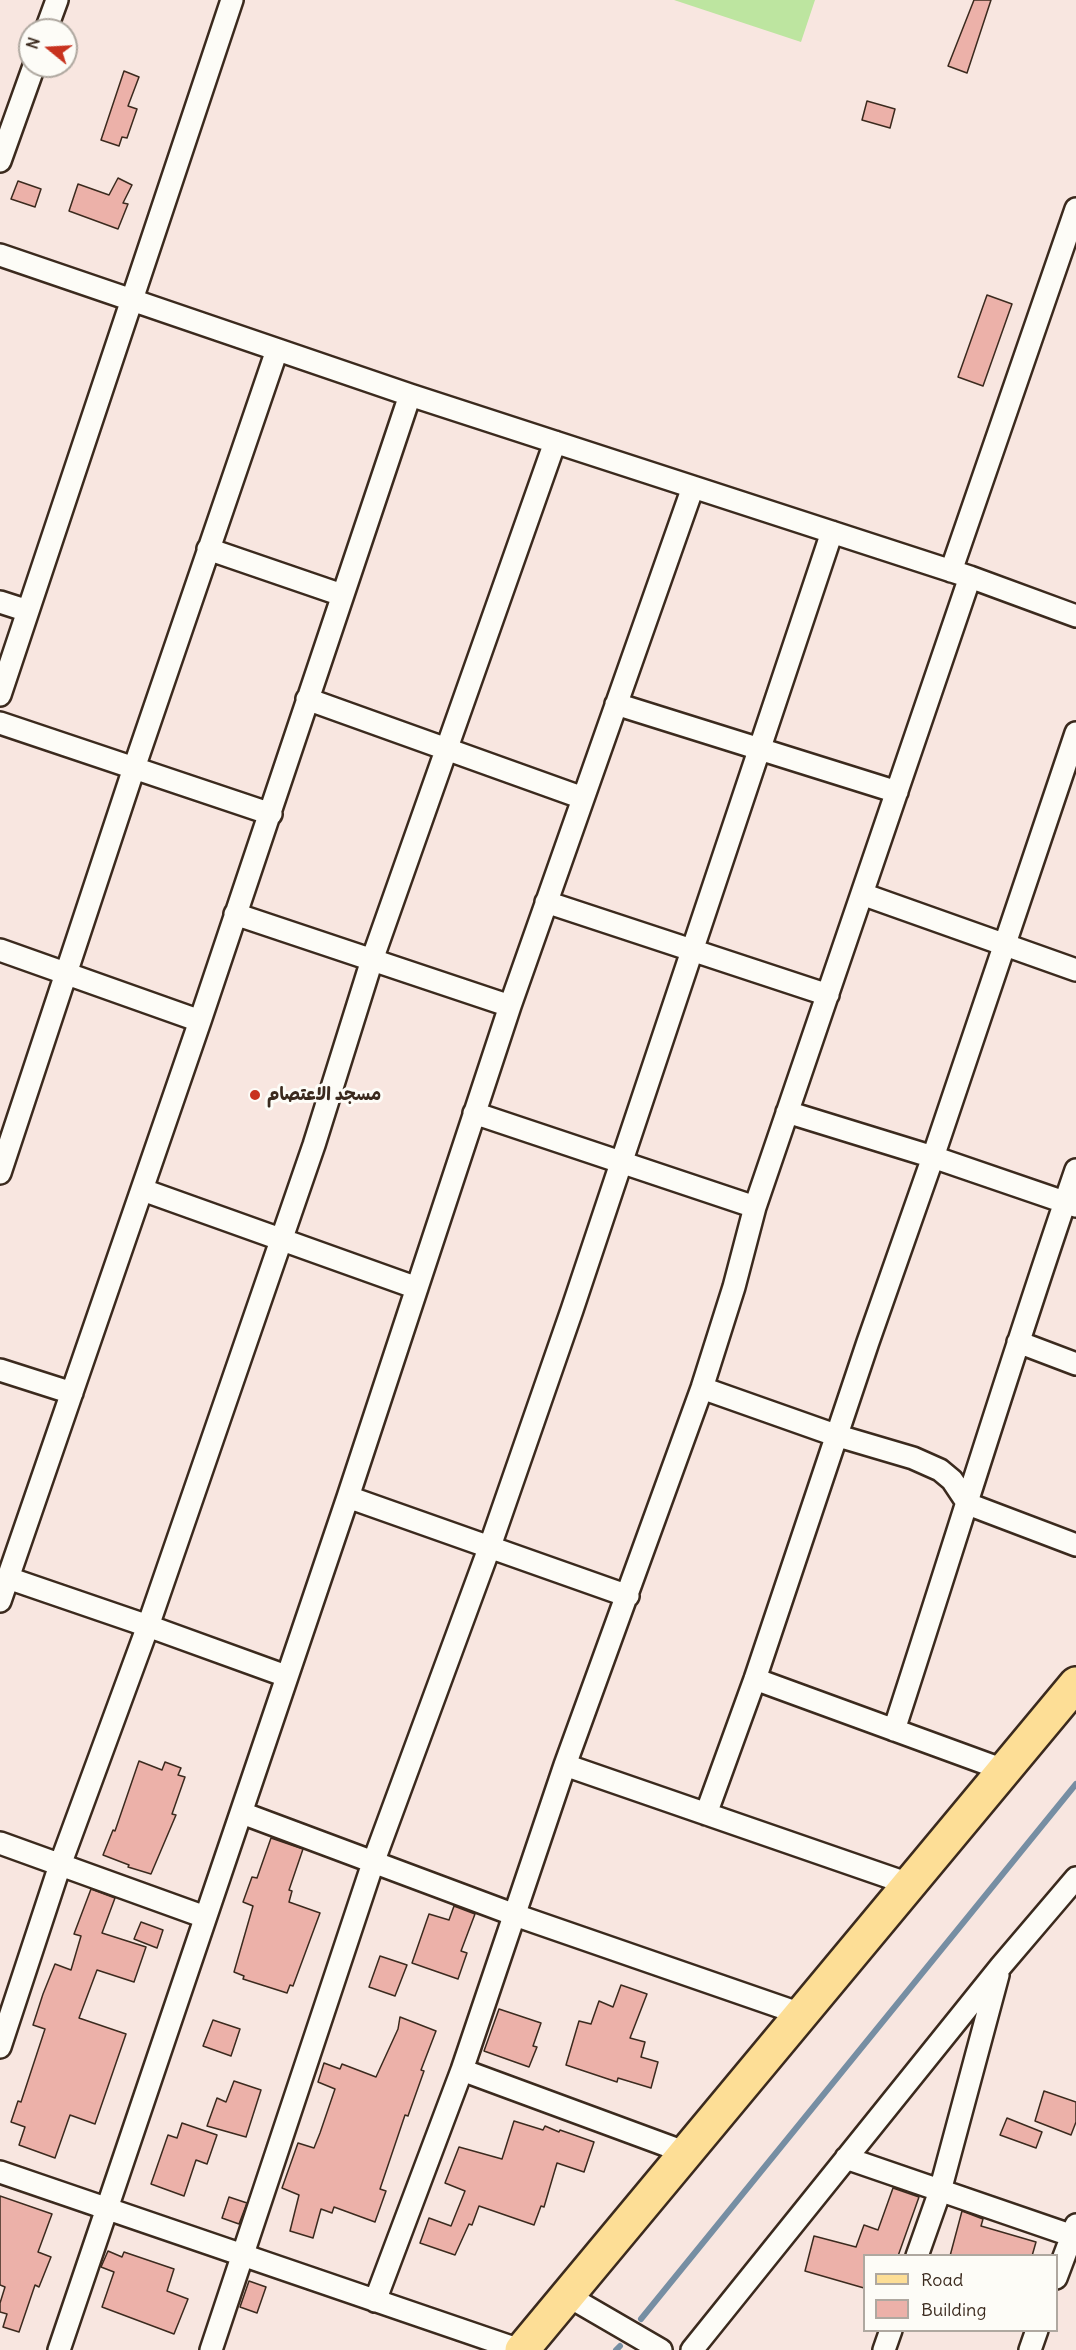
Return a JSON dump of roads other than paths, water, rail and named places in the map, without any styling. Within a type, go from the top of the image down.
[{"type":"main road","points":[[521,2350],[1076,1684]]},
{"type":"street","points":[[50,18],[57,0]]},
{"type":"street","points":[[0,695],[232,0]]},
{"type":"street","points":[[0,161],[30,78]]},
{"type":"street","points":[[375,2301],[462,2070],[565,1765],[702,1388],[734,1287],[755,1207],[897,792],[960,574],[1076,209]]},
{"type":"street","points":[[0,255],[410,395],[960,574],[1076,616]]},
{"type":"street","points":[[0,1173],[134,768],[277,350]]},
{"type":"street","points":[[0,1601],[271,814],[307,699],[410,395]]},
{"type":"street","points":[[0,2047],[60,1865],[148,1626],[314,1145],[372,960],[555,442]]},
{"type":"street","points":[[59,2350],[242,1813],[510,1006],[693,487]]},
{"type":"street","points":[[211,2350],[373,1863],[489,1545],[621,1162],[832,532]]},
{"type":"street","points":[[208,549],[342,595]]},
{"type":"street","points":[[0,602],[28,611]]},
{"type":"street","points":[[307,699],[583,798]]},
{"type":"street","points":[[616,704],[897,792]]},
{"type":"street","points":[[0,723],[271,814]]},
{"type":"street","points":[[706,1814],[835,1435],[933,1157],[1076,733]]},
{"type":"street","points":[[862,894],[1076,970]]},
{"type":"street","points":[[546,902],[828,995]]},
{"type":"street","points":[[235,914],[510,1006]]},
{"type":"street","points":[[0,950],[200,1021]]},
{"type":"street","points":[[787,1112],[933,1157],[1070,1204]]},
{"type":"street","points":[[474,1113],[755,1207]]},
{"type":"street","points":[[894,1730],[1018,1342],[1070,1204],[1076,1170]]},
{"type":"street","points":[[143,1190],[417,1288]]},
{"type":"street","points":[[1018,1342],[1076,1364]]},
{"type":"street","points":[[0,1370],[72,1393]]},
{"type":"street","points":[[702,1388],[835,1435],[913,1458],[940,1470],[952,1480],[968,1504],[1076,1545]]},
{"type":"street","points":[[348,1497],[628,1596]]},
{"type":"street","points":[[8,1578],[286,1676]]},
{"type":"street","points":[[754,1678],[1004,1770]]},
{"type":"street","points":[[565,1765],[909,1884]]},
{"type":"street","points":[[242,1813],[514,1916],[801,2014]]},
{"type":"street","points":[[0,1843],[205,1917]]},
{"type":"street","points":[[692,2350],[1001,1966],[1076,1878]]},
{"type":"street","points":[[918,2254],[940,2191],[1001,1966]]},
{"type":"street","points":[[462,2070],[687,2153]]},
{"type":"street","points":[[846,2158],[940,2191],[1075,2232],[1058,2273]]},
{"type":"street","points":[[0,2172],[521,2350]]},
{"type":"street","points":[[568,2296],[661,2350]]},
{"type":"street","points":[[884,2350],[891,2332]]},
{"type":"street","points":[[1030,2350],[1037,2332]]},
{"type":"waterway","points":[[641,2319],[1076,1784]]},
{"type":"waterway","points":[[616,2350],[620,2346]]},
{"type":"place","name":"مسجد الاعتصام","points":[[255,1095]]}]
